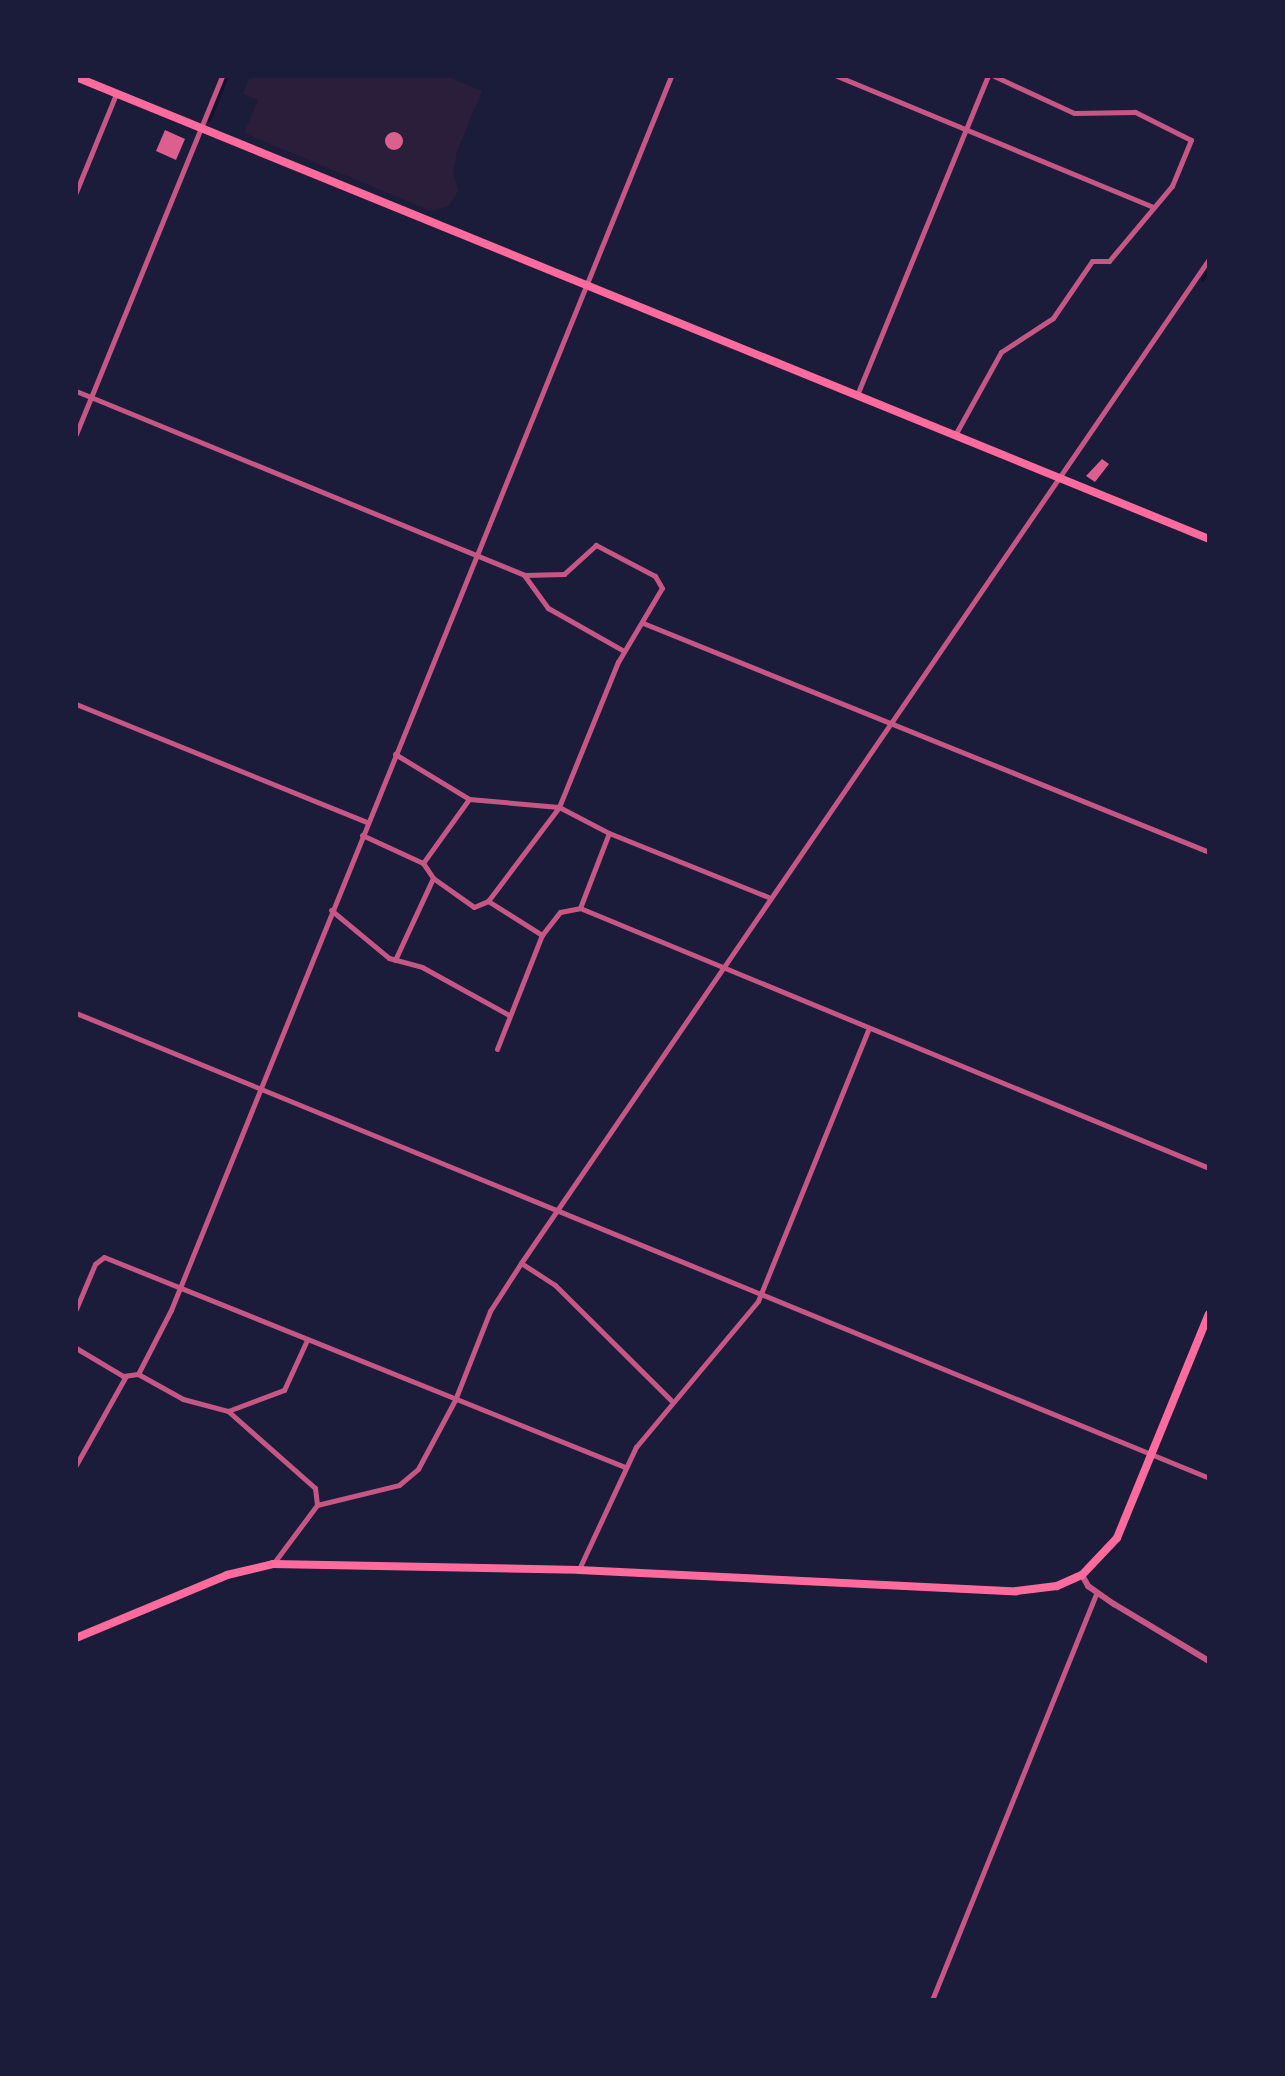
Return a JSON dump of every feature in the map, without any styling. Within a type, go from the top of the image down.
[{"type":"main road","points":[[76,77],[1209,538]]},
{"type":"main road","points":[[76,1638],[227,1575],[273,1564],[579,1570],[1016,1591],[1046,1589],[1082,1575],[1117,1538],[1209,1314]]},
{"type":"street","points":[[76,434],[222,76]]},
{"type":"street","points":[[138,1374],[179,1288],[671,76]]},
{"type":"street","points":[[837,76],[1154,207]]},
{"type":"street","points":[[857,396],[988,76]]},
{"type":"street","points":[[954,435],[1001,352],[1053,318],[1092,261],[1109,261],[1172,186],[1189,136],[1135,112],[1074,113],[994,76]]},
{"type":"street","points":[[76,192],[116,94]]},
{"type":"street","points":[[273,1564],[317,1505],[373,1493],[411,1477],[455,1400],[490,1311],[521,1263],[768,897],[1209,259]]},
{"type":"street","points":[[76,391],[524,575],[564,574],[596,545],[662,584],[643,623],[624,651],[559,807],[488,901],[474,907],[433,878],[423,863],[362,835]]},
{"type":"street","points":[[524,575],[548,608],[624,651]]},
{"type":"street","points":[[643,623],[1209,852]]},
{"type":"street","points":[[76,704],[367,822]]},
{"type":"street","points":[[395,754],[469,799],[559,807],[609,833],[768,897]]},
{"type":"street","points":[[423,863],[469,799]]},
{"type":"street","points":[[580,908],[609,833]]},
{"type":"street","points":[[395,960],[433,878]]},
{"type":"street","points":[[488,901],[542,935]]},
{"type":"street","points":[[497,1049],[542,935],[560,912],[580,908],[868,1030],[1209,1168]]},
{"type":"street","points":[[331,910],[395,960],[422,967],[509,1015]]},
{"type":"street","points":[[76,1013],[1209,1478]]},
{"type":"street","points":[[579,1570],[625,1467],[671,1400],[715,1356],[761,1293],[868,1030]]},
{"type":"street","points":[[76,1309],[95,1264],[104,1257],[625,1467]]},
{"type":"street","points":[[521,1263],[555,1285],[671,1400]]},
{"type":"street","points":[[228,1411],[284,1390],[307,1340]]},
{"type":"street","points":[[76,1348],[126,1376],[138,1374],[183,1399],[228,1411],[315,1488],[317,1505]]},
{"type":"street","points":[[76,1465],[126,1376]]},
{"type":"street","points":[[1082,1575],[1097,1592],[1209,1661]]},
{"type":"street","points":[[932,2000],[1097,1592]]},
{"type":"shaded area","points":[[250,76],[446,76],[482,91],[457,151],[453,174],[459,190],[448,207],[431,211],[244,133],[258,100],[243,94]]},
{"type":"building","points":[[165,130],[185,139],[176,160],[156,151]]},
{"type":"building","points":[[394,132],[403,141],[394,150],[385,141]]},
{"type":"building","points":[[1102,459],[1109,464],[1095,482],[1086,476]]},
{"type":"waterway","points":[[209,120],[227,76]]},
{"type":"waterway","points":[[1202,280],[1209,269]]}]
